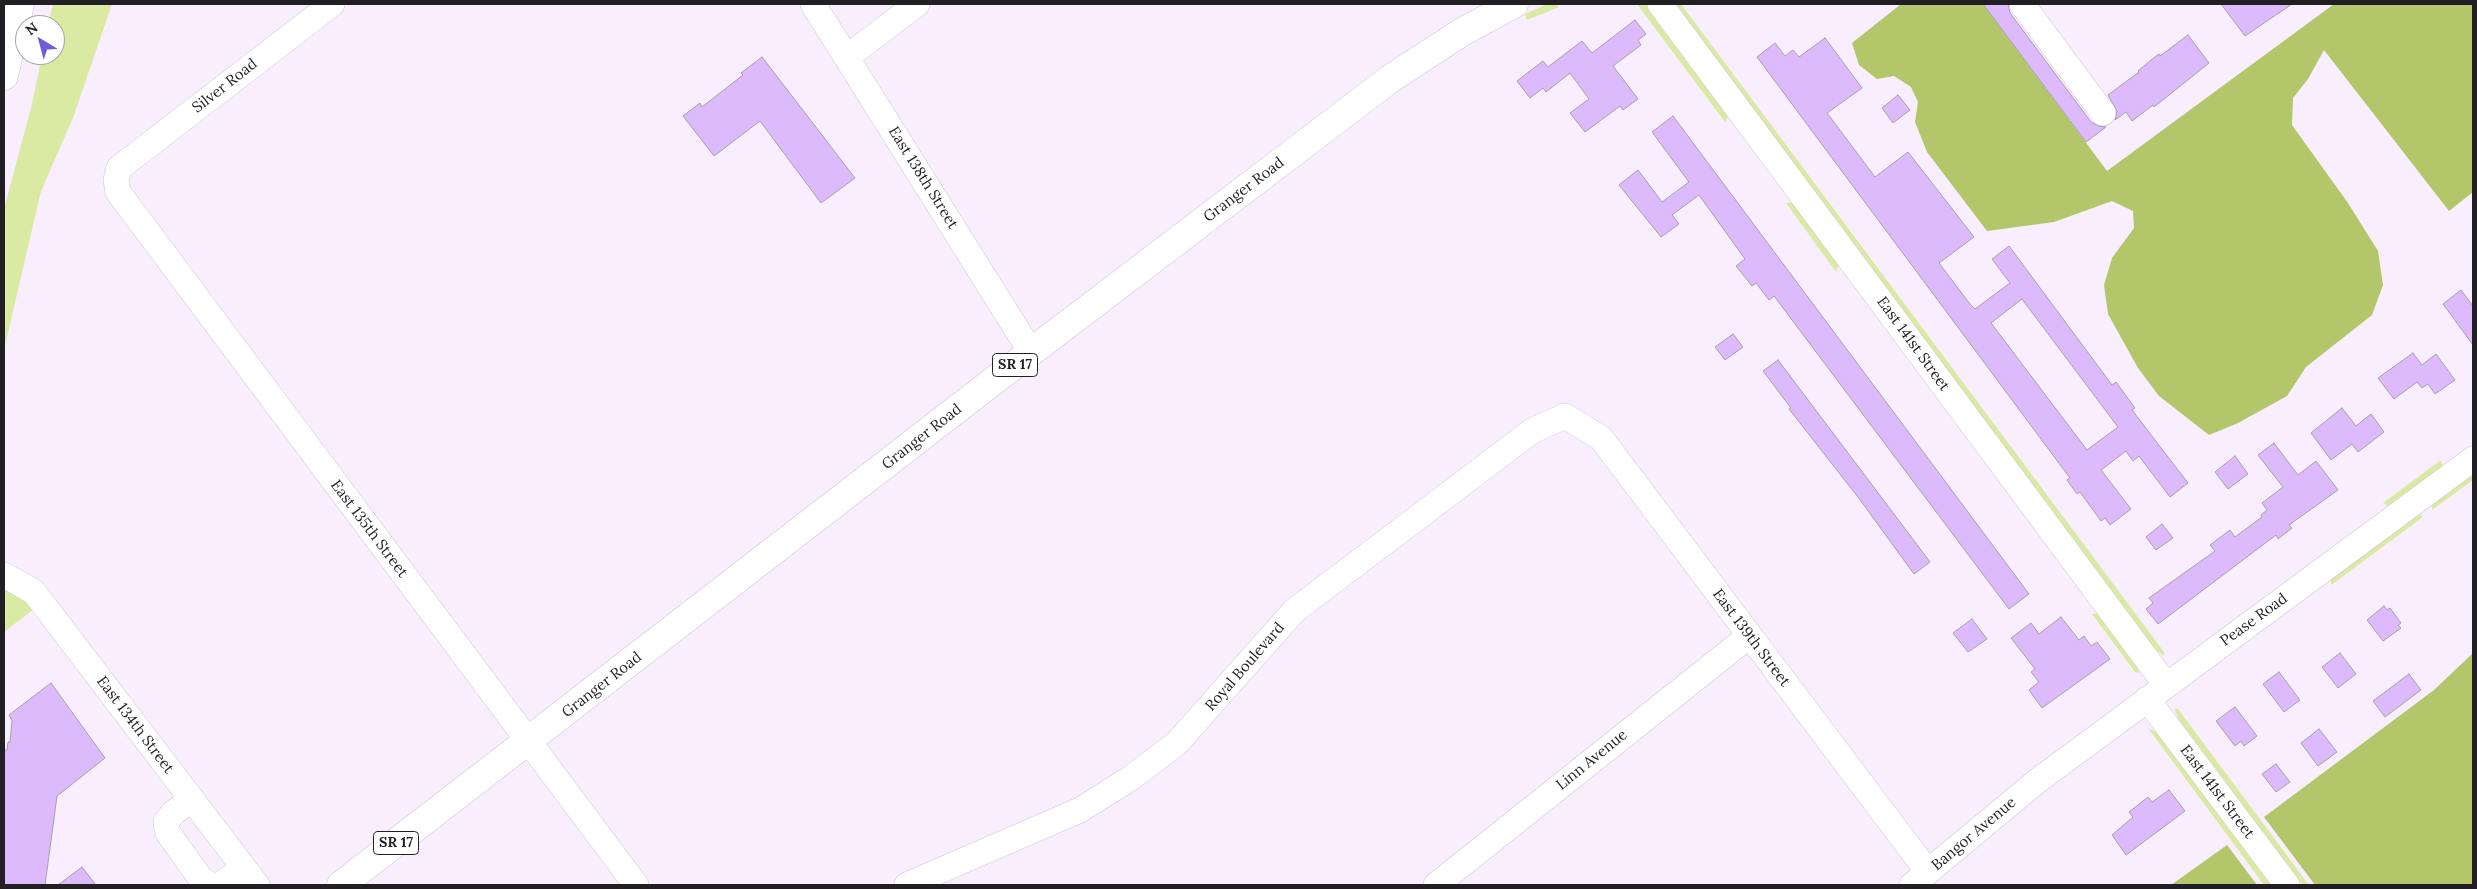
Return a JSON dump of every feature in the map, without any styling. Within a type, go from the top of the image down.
[{"type":"main road","points":[[4,76],[20,4]]},
{"type":"main road","name":"Granger Road","points":[[341,885],[1031,352],[1390,79],[1454,36],[1514,4]]},
{"type":"street","name":"Silver Road","points":[[119,168],[332,4]]},
{"type":"street","name":"East 138th Street","points":[[813,4],[1031,352]]},
{"type":"street","points":[[846,56],[917,4]]},
{"type":"street","name":"East 141st Street","points":[[1660,4],[2157,692],[2287,885]]},
{"type":"street","points":[[2022,4],[2103,113]]},
{"type":"street","name":"East 135th Street","points":[[119,168],[116,180],[118,192],[125,202],[636,885]]},
{"type":"street","name":"East 139th Street","points":[[1565,416],[1601,438],[1749,636],[1920,879]]},
{"type":"street","name":"Royal Boulevard","points":[[907,885],[1080,810],[1130,778],[1177,742],[1294,611],[1532,431],[1565,416]]},
{"type":"street","name":"Pease Road","points":[[2036,782],[2473,459]]},
{"type":"street","name":"East 134th Street","points":[[4,575],[34,592],[251,877]]},
{"type":"street","name":"Linn Avenue","points":[[1436,885],[1749,636]]},
{"type":"street","name":"Bangor Avenue","points":[[1920,879],[2036,782]]},
{"type":"street","points":[[192,800],[172,813],[166,822],[168,833],[201,879],[210,885],[220,885],[251,877]]},
{"type":"green space","points":[[53,4],[112,4],[73,118],[41,191],[4,350],[4,209],[32,104],[40,65],[65,65],[65,15],[50,15]]},
{"type":"green space","points":[[1548,4],[1556,4],[1559,7],[1527,20],[1525,14]]},
{"type":"green space","points":[[1637,4],[1646,4],[1729,115],[1725,122]]},
{"type":"green space","points":[[1674,4],[1681,4],[2164,652],[2164,656],[2156,650]]},
{"type":"green space","points":[[1901,4],[1983,4],[2107,171],[2334,4],[2473,4],[2473,192],[2449,211],[2324,50],[2308,79],[2293,98],[2292,125],[2348,203],[2378,251],[2383,285],[2372,315],[2306,367],[2287,396],[2238,423],[2209,435],[2159,396],[2138,368],[2108,314],[2104,285],[2112,258],[2134,228],[2133,211],[2112,201],[2054,222],[1987,231],[1927,152],[1915,122],[1918,102],[1911,87],[1894,76],[1877,79],[1859,65],[1852,43]]},
{"type":"green space","points":[[1793,202],[1839,264],[1836,272],[1786,203]]},
{"type":"green space","points":[[2441,460],[2443,469],[2390,507],[2383,503]]},
{"type":"green space","points":[[2473,470],[2473,480],[2432,510],[2432,502]]},
{"type":"green space","points":[[2417,513],[2423,517],[2331,585],[2331,579]]},
{"type":"green space","points":[[4,575],[42,603],[4,632]]},
{"type":"green space","points":[[2099,613],[2138,667],[2139,673],[2135,672],[2092,614]]},
{"type":"green space","points":[[2473,653],[2473,885],[2315,885],[2264,817],[2434,690]]},
{"type":"green space","points":[[2174,709],[2178,709],[2309,885],[2303,885],[2275,849],[2180,722]]},
{"type":"green space","points":[[2148,728],[2158,733],[2272,885],[2264,885]]},
{"type":"green space","points":[[2227,845],[2257,885],[2171,885]]},
{"type":"building","points":[[1983,4],[2008,4],[2010,13],[2091,122],[2098,126],[2106,127],[2086,142]]},
{"type":"building","points":[[2221,4],[2292,4],[2245,36]]},
{"type":"building","points":[[1635,20],[1646,34],[1638,40],[1641,45],[1613,66],[1638,99],[1623,110],[1620,106],[1585,132],[1570,113],[1589,99],[1570,73],[1546,92],[1543,88],[1530,98],[1517,81],[1543,61],[1548,67],[1582,41],[1592,53]]},
{"type":"building","points":[[2188,35],[2209,63],[2154,107],[2153,105],[2132,121],[2126,112],[2115,120],[2117,111],[2108,95],[2159,54],[2160,56]]},
{"type":"building","points":[[1825,38],[1862,88],[1827,113],[1875,177],[1908,152],[1974,237],[1939,263],[1970,304],[1975,309],[2010,283],[1992,259],[2009,246],[2112,385],[2116,382],[2135,408],[2132,410],[2188,483],[2170,497],[2139,456],[2133,461],[2126,451],[2101,470],[2131,509],[2110,525],[2105,518],[2101,521],[2080,492],[2077,494],[2067,480],[2070,478],[1757,57],[1775,43],[1785,56],[1793,50],[1799,57]],"holes":[[[2022,299],[2118,427],[2087,450],[1991,323]]]},
{"type":"building","points":[[762,57],[855,178],[821,203],[760,121],[714,156],[683,116],[700,103],[702,107],[743,75],[741,73]]},
{"type":"building","points":[[1898,95],[1910,110],[1893,123],[1882,108]]},
{"type":"building","points":[[1673,116],[2029,594],[2009,609],[1774,296],[1769,300],[1756,283],[1752,286],[1736,266],[1745,259],[1699,195],[1672,215],[1679,224],[1661,237],[1619,185],[1638,170],[1662,202],[1689,182],[1652,132]]},
{"type":"building","points":[[2461,290],[2473,306],[2473,345],[2443,304]]},
{"type":"building","points":[[1733,334],[1743,347],[1725,360],[1715,347]]},
{"type":"building","points":[[2413,353],[2422,365],[2436,354],[2455,380],[2435,394],[2428,384],[2422,388],[2417,382],[2394,399],[2378,378]]},
{"type":"building","points":[[1778,360],[1930,562],[1914,574],[1858,497],[1789,409],[1791,408],[1763,371]]},
{"type":"building","points":[[2342,408],[2356,426],[2371,414],[2384,432],[2358,452],[2352,444],[2331,460],[2311,433]]},
{"type":"building","points":[[2274,443],[2298,475],[2316,461],[2338,490],[2289,525],[2292,528],[2278,539],[2276,535],[2158,624],[2146,609],[2153,603],[2149,598],[2215,551],[2210,545],[2230,530],[2235,537],[2262,517],[2261,515],[2267,510],[2262,503],[2283,487],[2258,455]]},
{"type":"building","points":[[2235,456],[2248,474],[2228,489],[2215,472]]},
{"type":"building","points":[[2162,524],[2173,538],[2156,550],[2146,537]]},
{"type":"building","points":[[2384,606],[2387,610],[2390,608],[2401,623],[2398,625],[2401,628],[2383,641],[2367,620]]},
{"type":"building","points":[[2061,617],[2079,640],[2084,636],[2091,646],[2097,642],[2110,659],[2042,708],[2029,690],[2039,682],[2031,672],[2035,669],[2011,638],[2031,623],[2039,634]]},
{"type":"building","points":[[1972,619],[1987,639],[1968,652],[1953,633]]},
{"type":"building","points":[[2340,653],[2356,674],[2338,688],[2322,667]]},
{"type":"building","points":[[2279,672],[2300,700],[2284,712],[2263,684]]},
{"type":"building","points":[[2409,674],[2421,690],[2385,717],[2373,701]]},
{"type":"building","points":[[51,683],[105,758],[57,796],[45,885],[4,885],[4,750],[7,750],[8,742],[10,742],[12,720],[9,715]]},
{"type":"building","points":[[2235,707],[2257,736],[2244,746],[2241,741],[2235,746],[2216,721]]},
{"type":"building","points":[[2319,729],[2337,752],[2318,766],[2301,743]]},
{"type":"building","points":[[2276,764],[2290,782],[2276,792],[2262,774]]},
{"type":"building","points":[[2169,790],[2185,811],[2126,855],[2112,835],[2133,817],[2129,812],[2148,797],[2152,802]]},
{"type":"building","points":[[82,867],[96,885],[58,885]]}]
